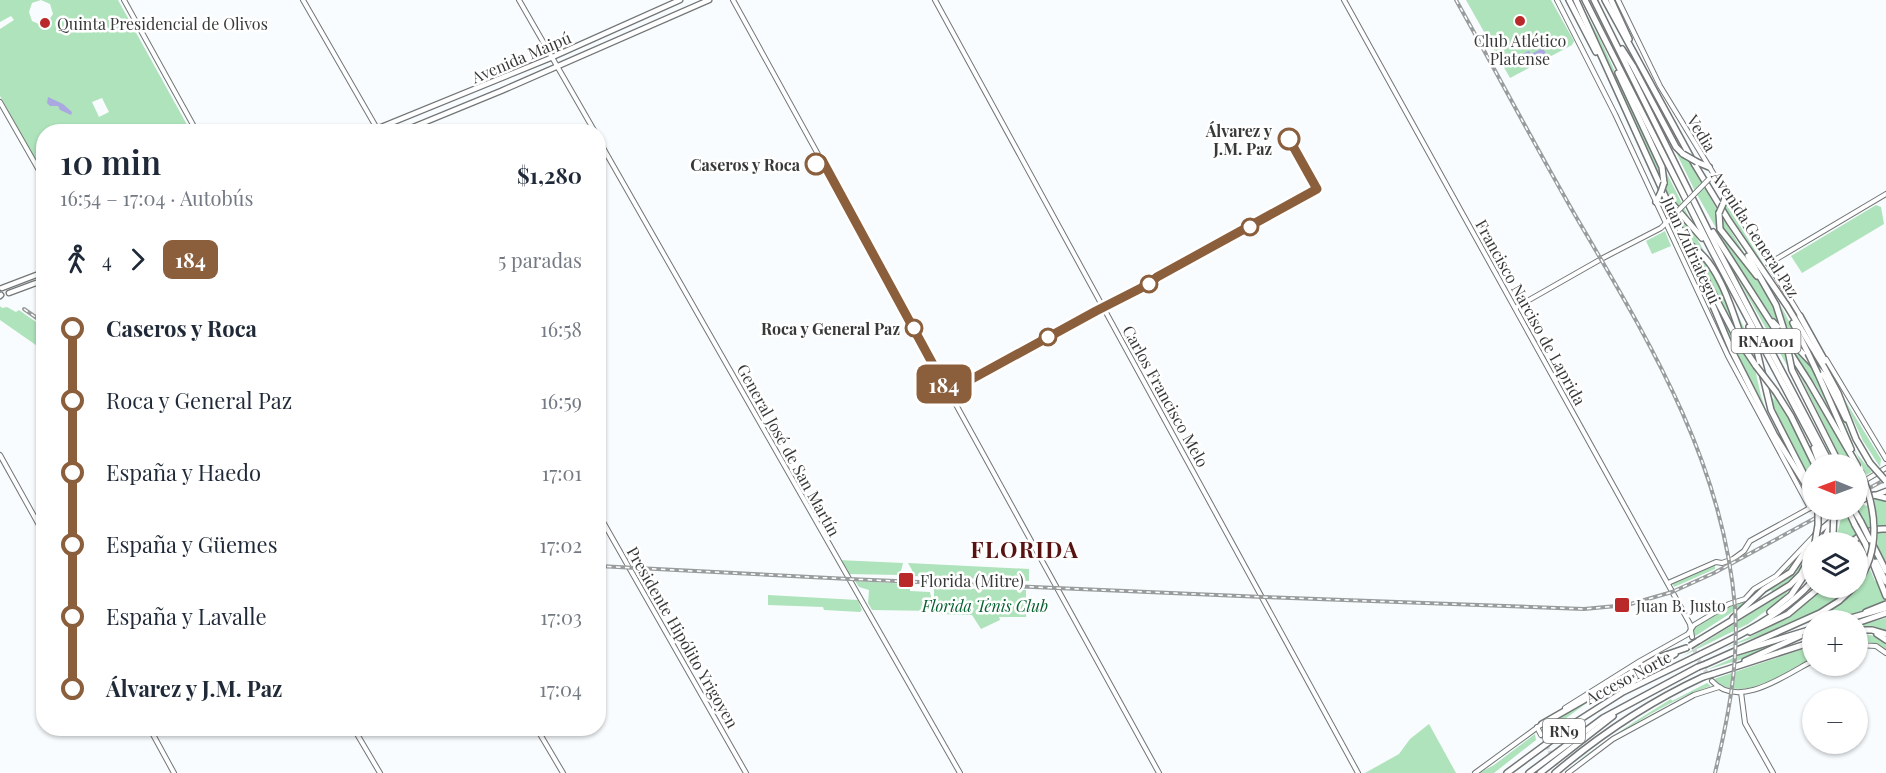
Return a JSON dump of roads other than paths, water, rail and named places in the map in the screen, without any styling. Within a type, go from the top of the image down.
[{"type":"highway","points":[[1569,0],[1610,76]]},
{"type":"highway","points":[[1576,0],[1662,192],[1746,351],[1791,416],[1810,454]]},
{"type":"highway","name":"RNA001","points":[[1585,0],[1742,309],[1820,454]]},
{"type":"highway","name":"Avenida General Paz","points":[[1594,0],[1716,246],[1825,454]]},
{"type":"highway","name":"Avenida General Paz","points":[[1605,0],[1684,146],[1728,221],[1787,306],[1838,393],[1851,428],[1870,463],[1886,481]]},
{"type":"highway","points":[[1611,0],[1625,28],[1638,63]]},
{"type":"highway","points":[[1607,27],[1633,66],[1676,147],[1697,162],[1709,167]]},
{"type":"highway","points":[[1612,54],[1623,85],[1662,167],[1664,183],[1656,202]]},
{"type":"highway","points":[[1662,192],[1711,249]]},
{"type":"highway","points":[[1726,195],[1719,213],[1720,229],[1767,289]]},
{"type":"highway","points":[[1702,216],[1809,382],[1851,454]]},
{"type":"highway","points":[[1728,221],[1779,313],[1792,370],[1834,454]]},
{"type":"highway","points":[[1675,240],[1682,241],[1703,255],[1727,295],[1746,351]]},
{"type":"highway","points":[[1691,248],[1714,311],[1736,359],[1774,434],[1802,478]]},
{"type":"highway","points":[[1766,276],[1808,353],[1853,454]]},
{"type":"highway","points":[[1757,303],[1824,377],[1851,428]]},
{"type":"highway","points":[[1742,309],[1756,347],[1771,410],[1802,474]]},
{"type":"highway","points":[[1800,316],[1826,363],[1838,393]]},
{"type":"highway","points":[[1809,435],[1816,454]]},
{"type":"highway","points":[[1868,493],[1874,530],[1868,563]]},
{"type":"highway","points":[[1874,495],[1886,498]]},
{"type":"highway","points":[[1865,532],[1886,529]]},
{"type":"highway","points":[[1868,544],[1886,571]]},
{"type":"highway","points":[[1868,544],[1886,582]]},
{"type":"highway","points":[[1868,545],[1886,596]]},
{"type":"highway","points":[[1727,623],[1764,589],[1791,572],[1802,556]]},
{"type":"highway","points":[[1623,692],[1636,680],[1688,647],[1695,639],[1771,597],[1795,580],[1802,569]]},
{"type":"highway","points":[[1749,630],[1791,595],[1802,579]]},
{"type":"highway","points":[[1739,636],[1787,605],[1802,591]]},
{"type":"highway","points":[[1739,636],[1760,629],[1788,615],[1808,598]]},
{"type":"highway","points":[[1721,657],[1812,617],[1841,598]]},
{"type":"highway","points":[[1868,611],[1886,604]]},
{"type":"highway","points":[[1868,615],[1886,612]]},
{"type":"highway","points":[[1868,618],[1886,612]]},
{"type":"highway","points":[[1868,629],[1886,634]]},
{"type":"highway","points":[[1868,630],[1886,640]]},
{"type":"highway","points":[[1721,657],[1802,633]]},
{"type":"highway","points":[[1736,666],[1802,635]]},
{"type":"highway","name":"Acceso Norte","points":[[1507,773],[1576,722],[1623,692],[1739,636]]},
{"type":"highway","points":[[1557,773],[1617,725],[1666,695],[1703,677],[1802,644]]},
{"type":"highway","points":[[1540,725],[1657,658],[1688,647]]},
{"type":"highway","name":"Acceso Norte","points":[[1529,773],[1584,731],[1626,705],[1721,657]]},
{"type":"highway","points":[[1540,773],[1626,705]]},
{"type":"main road","name":"Avenida Maipú","points":[[392,124],[680,0]]},
{"type":"main road","name":"Avenida Maipú","points":[[420,124],[709,0]]},
{"type":"main road","points":[[2,288],[36,275]]},
{"type":"main road","points":[[9,293],[36,283]]},
{"type":"main road","points":[[1868,497],[1886,491]]},
{"type":"main road","points":[[1819,532],[1832,520]]},
{"type":"street","points":[[124,0],[193,124]]},
{"type":"street","points":[[303,0],[375,124]]},
{"type":"street","points":[[519,0],[590,124]]},
{"type":"street","points":[[733,0],[1159,773]]},
{"type":"street","name":"Carlos Francisco Melo","points":[[935,0],[1358,773]]},
{"type":"street","name":"Francisco Narciso de Laprida","points":[[1344,0],[1668,583],[1695,639]]},
{"type":"street","name":"Juan Zufriategui","points":[[1557,0],[1615,114],[1728,356],[1802,492]]},
{"type":"street","name":"Vedia","points":[[1618,0],[1660,86],[1886,459]]},
{"type":"street","points":[[0,102],[36,165]]},
{"type":"street","name":"General José de San Martín","points":[[606,153],[960,773]]},
{"type":"street","points":[[1515,308],[1609,254],[1661,228],[1714,176]]},
{"type":"street","points":[[1768,264],[1886,194]]},
{"type":"street","points":[[0,455],[36,520]]},
{"type":"street","points":[[1868,479],[1886,468]]},
{"type":"street","points":[[1668,583],[1716,562],[1722,563],[1733,559],[1750,541],[1802,513]]},
{"type":"street","name":"Presidente Hipólito Yrigoyen","points":[[606,527],[746,773]]},
{"type":"street","points":[[1475,773],[1588,693],[1688,634],[1694,626],[1729,604],[1745,599],[1754,589],[1776,576],[1802,547]]},
{"type":"street","points":[[1868,646],[1876,646],[1886,653]]},
{"type":"street","points":[[1712,681],[1719,687],[1741,692],[1756,690],[1802,666]]},
{"type":"street","points":[[1568,773],[1612,739],[1694,694],[1719,687]]},
{"type":"street","points":[[1741,692],[1745,723],[1773,773]]},
{"type":"street","points":[[1540,725],[1541,735]]},
{"type":"street","points":[[154,736],[174,773]]},
{"type":"street","points":[[358,736],[380,773]]},
{"type":"street","points":[[541,736],[563,773]]},
{"type":"water","points":[[1543,48],[1546,54],[1534,60],[1535,63],[1530,65],[1524,53],[1529,51],[1531,54]]},
{"type":"water","points":[[48,97],[63,104],[72,112],[71,115],[60,110],[58,106],[50,106],[47,103]]},
{"type":"tunnel","points":[[1692,637],[1696,656],[1712,681]]},
{"type":"tunnel","points":[[1541,735],[1561,773]]},
{"type":"railway","points":[[1456,0],[1654,354],[1678,402],[1715,501],[1728,553],[1736,628],[1731,691],[1715,773]]},
{"type":"railway","points":[[24,309],[36,317]]},
{"type":"railway","points":[[1868,489],[1886,479]]},
{"type":"railway","points":[[606,566],[849,579],[1584,609],[1627,605],[1672,592],[1714,573],[1812,520]]},
{"type":"place","name":"Club Atlético Platense","points":[[1520,21]]},
{"type":"place","name":"Quinta Presidencial de Olivos","points":[[45,23]]},
{"type":"place","name":"Álvarez y J.M. Paz","points":[[1289,139]]},
{"type":"place","name":"Caseros y Roca","points":[[816,164]]},
{"type":"place","name":"Roca y General Paz","points":[[914,328]]},
{"type":"place","name":"Florida (Mitre)","points":[[906,580]]},
{"type":"place","name":"Juan B. Justo","points":[[1622,605]]},
{"type":"district","name":"FLORIDA","points":[[1025,549]]},
{"type":"park label","name":"Florida Tenis Club","points":[[985,605]]}]
